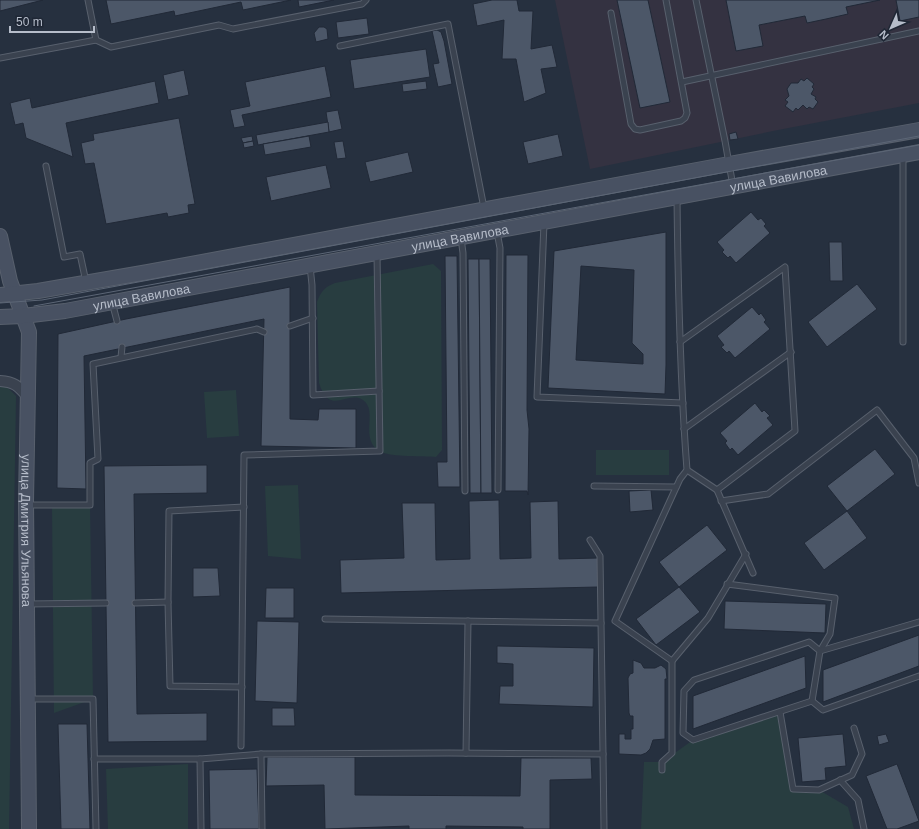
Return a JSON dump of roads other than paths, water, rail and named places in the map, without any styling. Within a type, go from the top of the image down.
[{"type":"main road","name":"улица Вавилова","points":[[0,295],[15,294],[86,282],[919,130]]},
{"type":"main road","name":"улица Вавилова","points":[[0,317],[64,311],[919,152]]},
{"type":"main road","name":"улица Дмитрия Ульянова","points":[[0,236],[10,281],[29,332],[26,505],[30,829]]},
{"type":"street","points":[[0,381],[14,383],[28,397]]},
{"type":"lane","points":[[88,0],[96,40]]},
{"type":"lane","points":[[0,58],[96,40],[111,47],[219,25],[233,30],[362,4],[366,0]]},
{"type":"lane","points":[[611,13],[631,124],[635,129],[640,130],[681,121],[685,118],[687,113],[666,0]]},
{"type":"lane","points":[[696,0],[733,187]]},
{"type":"lane","points":[[340,46],[448,24],[484,209]]},
{"type":"lane","points":[[682,82],[919,31]]},
{"type":"lane","points":[[902,156],[903,342]]},
{"type":"lane","points":[[46,166],[64,257],[80,254],[86,282]]},
{"type":"lane","points":[[672,661],[615,621],[676,487],[687,470],[680,342],[677,197]]},
{"type":"lane","points":[[544,222],[537,397],[683,402]]},
{"type":"lane","points":[[497,230],[500,248],[498,490]]},
{"type":"lane","points":[[461,237],[463,252],[465,491]]},
{"type":"lane","points":[[241,746],[244,455],[380,451],[377,253]]},
{"type":"lane","points":[[310,265],[313,318],[313,395],[379,391]]},
{"type":"lane","points":[[680,342],[785,267],[795,432],[716,490]]},
{"type":"lane","points":[[112,302],[117,321]]},
{"type":"lane","points":[[290,326],[313,318]]},
{"type":"lane","points":[[26,505],[90,506],[90,463],[98,459],[93,364],[258,329],[264,332]]},
{"type":"lane","points":[[121,357],[122,347]]},
{"type":"lane","points":[[684,430],[791,352]]},
{"type":"lane","points":[[722,501],[768,494],[877,410],[914,458],[919,483]]},
{"type":"lane","points":[[687,470],[716,490],[746,554],[753,573]]},
{"type":"lane","points":[[594,486],[676,487]]},
{"type":"lane","points":[[242,687],[170,686],[168,602],[169,511],[244,507]]},
{"type":"lane","points":[[590,540],[600,556],[604,829]]},
{"type":"lane","points":[[662,770],[662,762],[672,753],[672,661],[708,618],[746,554]]},
{"type":"lane","points":[[727,584],[835,598],[830,634],[820,651],[812,701]]},
{"type":"lane","points":[[135,603],[168,602]]},
{"type":"lane","points":[[27,604],[106,603]]},
{"type":"lane","points":[[325,619],[601,623]]},
{"type":"lane","points":[[466,753],[468,621]]},
{"type":"lane","points":[[820,651],[919,622]]},
{"type":"lane","points":[[812,701],[693,740],[683,733],[684,691],[694,680],[809,642],[820,651]]},
{"type":"lane","points":[[812,701],[823,710],[919,676]]},
{"type":"lane","points":[[28,699],[93,699],[96,829]]},
{"type":"lane","points":[[780,712],[793,789],[819,790],[852,775],[862,754],[854,728]]},
{"type":"lane","points":[[94,759],[200,759],[261,754],[603,754]]},
{"type":"lane","points":[[261,754],[262,829]]},
{"type":"lane","points":[[200,759],[201,829]]},
{"type":"lane","points":[[840,780],[858,800],[864,829]]},
{"type":"tram line","points":[[0,303],[42,300],[919,136]]},
{"type":"tram line","points":[[34,306],[919,145]]}]
